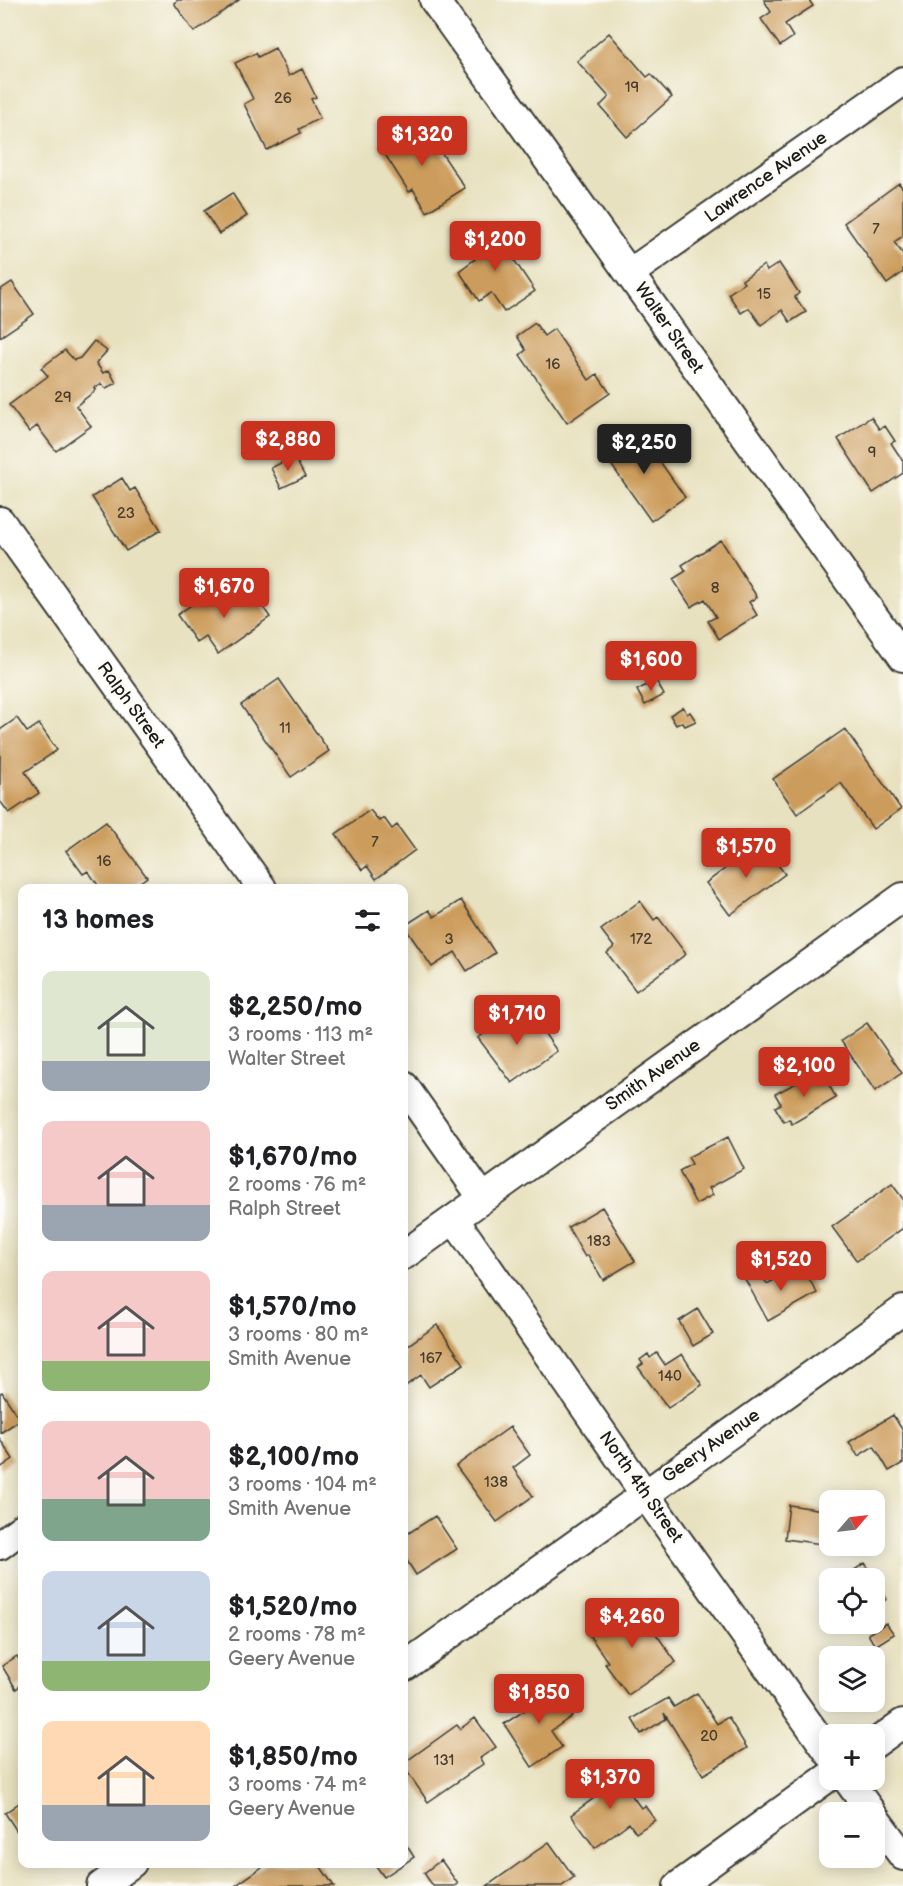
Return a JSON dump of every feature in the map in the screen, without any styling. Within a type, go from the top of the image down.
[{"type":"street","name":"Walter Street","points":[[434,0],[903,657]]},
{"type":"street","name":"Lawrence Avenue","points":[[630,273],[903,81]]},
{"type":"street","name":"Ralph Street","points":[[0,521],[259,884]]},
{"type":"street","name":"Smith Avenue","points":[[408,1252],[903,897]]},
{"type":"street","points":[[408,1092],[482,1197]]},
{"type":"street","name":"North 4th Street","points":[[454,1218],[644,1493],[819,1739]]},
{"type":"street","name":"Geery Avenue","points":[[408,1664],[644,1493],[903,1310]]},
{"type":"street","points":[[0,1545],[18,1531]]},
{"type":"street","points":[[885,1736],[903,1723]]},
{"type":"street","points":[[678,1886],[819,1784]]},
{"type":"street","points":[[885,1832],[903,1857]]},
{"type":"street","points":[[100,1886],[125,1868]]},
{"type":"building","points":[[178,0],[239,0],[194,32],[174,3]]},
{"type":"building","points":[[764,0],[809,0],[813,6],[785,24],[793,37],[780,46],[761,19],[771,12]]},
{"type":"building","points":[[609,33],[647,77],[651,74],[672,97],[627,137],[600,106],[609,97],[577,61]]},
{"type":"building","points":[[275,48],[289,76],[302,69],[316,97],[311,99],[320,118],[299,129],[301,133],[267,150],[244,104],[253,99],[235,63],[256,53],[258,57]]},
{"type":"building","points":[[415,123],[429,147],[435,143],[465,188],[427,212],[413,189],[409,192],[379,145]]},
{"type":"building","points":[[899,183],[903,189],[903,236],[894,242],[903,254],[903,272],[887,284],[844,223]]},
{"type":"building","points":[[232,193],[247,216],[219,234],[204,211]]},
{"type":"building","points":[[492,227],[535,291],[504,312],[491,293],[479,301],[459,271],[475,259],[465,245]]},
{"type":"building","points":[[779,263],[799,293],[795,297],[806,312],[790,322],[782,310],[761,325],[749,308],[741,313],[728,294],[744,283],[742,280],[764,265],[767,271]]},
{"type":"building","points":[[12,282],[34,314],[0,337],[0,290]]},
{"type":"building","points":[[535,323],[544,336],[554,329],[589,380],[597,374],[610,393],[567,423],[520,355],[526,350],[517,336]]},
{"type":"building","points":[[94,341],[107,351],[96,363],[103,373],[109,370],[116,383],[106,388],[101,384],[94,388],[96,390],[76,406],[91,426],[56,451],[37,426],[29,432],[9,405],[48,376],[41,368],[65,350],[74,360],[80,358]]},
{"type":"building","points":[[871,417],[879,429],[885,426],[895,441],[891,443],[903,461],[903,473],[873,493],[838,439]]},
{"type":"building","points":[[637,429],[685,497],[651,521],[603,453]]},
{"type":"building","points":[[294,456],[305,477],[281,488],[271,468]]},
{"type":"building","points":[[122,478],[130,491],[135,488],[161,530],[126,551],[92,497]]},
{"type":"building","points":[[721,540],[757,597],[749,602],[757,615],[719,639],[708,621],[716,617],[705,599],[691,607],[673,579],[686,571],[682,565]]},
{"type":"building","points":[[249,587],[270,617],[218,654],[206,637],[197,643],[177,615],[210,592],[221,608]]},
{"type":"building","points":[[279,679],[329,751],[291,777],[241,705]]},
{"type":"building","points":[[656,680],[664,695],[645,705],[637,690]]},
{"type":"building","points":[[683,707],[687,714],[690,712],[696,721],[685,726],[682,722],[676,725],[670,715]]},
{"type":"building","points":[[17,718],[27,732],[39,724],[57,750],[25,772],[39,793],[9,813],[0,801],[0,730]]},
{"type":"building","points":[[845,729],[901,809],[873,829],[841,783],[797,814],[773,779]]},
{"type":"building","points":[[370,810],[379,821],[384,818],[392,829],[397,825],[415,850],[376,879],[367,866],[362,870],[336,834]]},
{"type":"building","points":[[106,822],[147,877],[137,884],[97,884],[88,871],[83,874],[66,851]]},
{"type":"building","points":[[761,842],[785,874],[730,915],[706,883]]},
{"type":"building","points":[[461,900],[495,953],[467,971],[455,952],[432,967],[408,932],[408,923],[429,910],[434,917]]},
{"type":"building","points":[[640,901],[654,920],[658,917],[686,954],[636,991],[607,953],[614,947],[601,930]]},
{"type":"building","points":[[519,1009],[535,1031],[540,1027],[557,1051],[512,1083],[478,1038]]},
{"type":"building","points":[[867,1023],[902,1073],[875,1091],[841,1041]]},
{"type":"building","points":[[821,1070],[836,1098],[792,1124],[789,1119],[784,1122],[775,1107],[781,1104],[775,1094]]},
{"type":"building","points":[[728,1137],[744,1169],[709,1188],[713,1195],[696,1204],[679,1171],[692,1164],[688,1157]]},
{"type":"building","points":[[892,1184],[903,1199],[903,1228],[857,1261],[832,1227]]},
{"type":"building","points":[[602,1207],[635,1261],[603,1280],[588,1255],[585,1257],[568,1227]]},
{"type":"building","points":[[801,1265],[817,1293],[768,1321],[745,1279],[759,1271],[767,1284]]},
{"type":"building","points":[[698,1309],[713,1334],[693,1346],[679,1321]]},
{"type":"building","points":[[437,1325],[464,1364],[429,1387],[421,1375],[408,1384],[408,1345]]},
{"type":"building","points":[[657,1353],[665,1365],[682,1354],[702,1385],[668,1408],[638,1367],[643,1364],[640,1360],[648,1354],[650,1358]]},
{"type":"building","points":[[2,1392],[18,1417],[18,1421],[0,1433],[0,1393]]},
{"type":"building","points":[[893,1415],[903,1431],[903,1463],[889,1471],[874,1446],[858,1456],[849,1442]]},
{"type":"building","points":[[510,1427],[530,1455],[513,1468],[533,1496],[497,1522],[456,1466]]},
{"type":"building","points":[[0,1439],[13,1459],[0,1468]]},
{"type":"building","points":[[789,1505],[819,1509],[819,1544],[785,1539]]},
{"type":"building","points":[[435,1516],[457,1549],[416,1575],[408,1562],[408,1533]]},
{"type":"building","points":[[865,1563],[868,1568],[857,1568]]},
{"type":"building","points":[[634,1603],[676,1662],[628,1695],[605,1664],[608,1662],[589,1635]]},
{"type":"building","points":[[885,1624],[894,1634],[875,1646],[868,1634],[885,1634]]},
{"type":"building","points":[[17,1656],[18,1687],[16,1689],[2,1666]]},
{"type":"building","points":[[548,1680],[572,1716],[551,1731],[562,1747],[532,1767],[504,1724],[530,1707],[534,1712],[540,1708],[530,1692]]},
{"type":"building","points":[[697,1693],[717,1724],[728,1717],[747,1748],[703,1775],[664,1713],[666,1719],[641,1734],[632,1719],[668,1698],[674,1707]]},
{"type":"building","points":[[475,1718],[496,1747],[480,1758],[483,1764],[428,1802],[408,1773],[408,1760],[457,1725],[460,1729]]},
{"type":"building","points":[[611,1767],[641,1808],[645,1806],[655,1820],[636,1833],[629,1823],[595,1848],[571,1815],[594,1798],[586,1786]]},
{"type":"building","points":[[18,1804],[18,1833],[5,1813]]},
{"type":"building","points":[[549,1842],[574,1877],[562,1886],[487,1886]]},
{"type":"building","points":[[408,1847],[414,1857],[408,1861]]},
{"type":"building","points":[[441,1860],[458,1884],[455,1886],[433,1886],[424,1873]]},
{"type":"building","points":[[261,1868],[321,1868],[334,1886],[235,1886]]},
{"type":"building","points":[[378,1868],[398,1868],[384,1877]]}]
